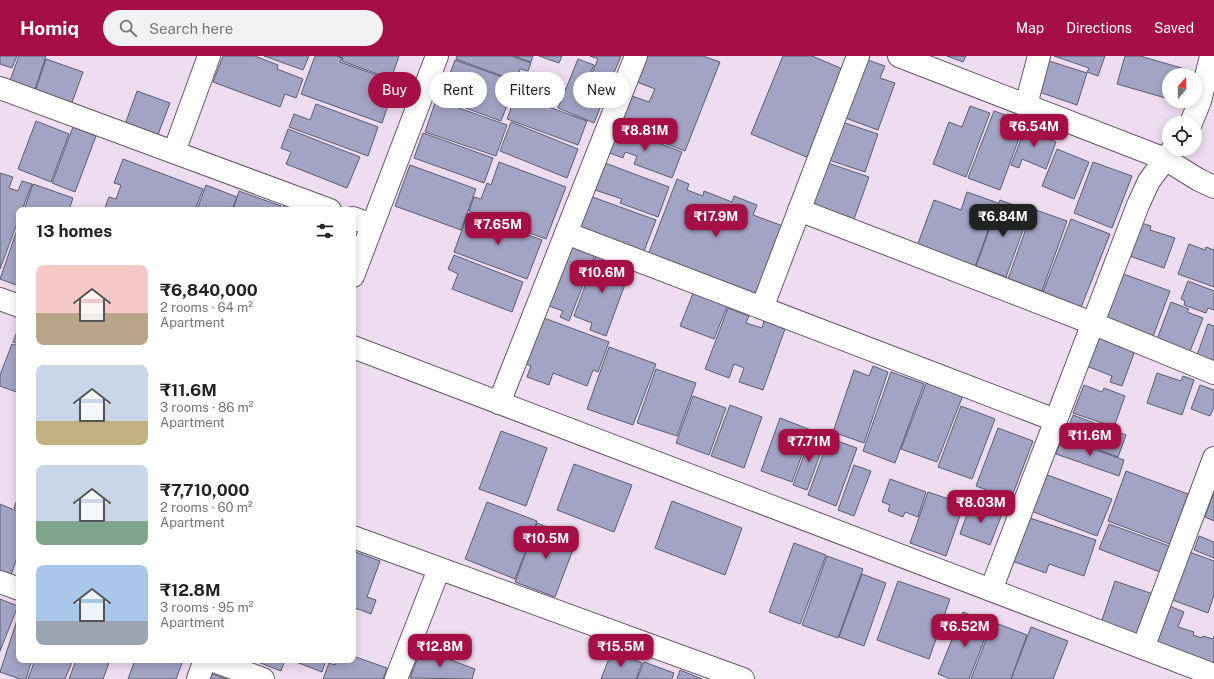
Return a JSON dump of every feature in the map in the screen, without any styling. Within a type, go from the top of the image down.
[{"type":"street","points":[[174,152],[209,56]]},
{"type":"street","points":[[356,260],[363,222],[436,56]]},
{"type":"street","points":[[499,403],[636,56]]},
{"type":"street","points":[[762,308],[858,56]]},
{"type":"street","points":[[899,56],[1026,105],[1162,152]]},
{"type":"street","points":[[1026,105],[1039,56]]},
{"type":"street","points":[[1194,116],[1200,101],[1211,56]]},
{"type":"street","points":[[0,88],[322,207]]},
{"type":"street","points":[[991,590],[1138,205],[1149,181],[1168,156]]},
{"type":"street","points":[[1171,156],[1198,180],[1214,187]]},
{"type":"street","points":[[799,210],[1092,323],[1214,373]]},
{"type":"street","points":[[566,233],[1055,420]]},
{"type":"street","points":[[0,299],[16,305]]},
{"type":"street","points":[[356,348],[1214,675]]},
{"type":"street","points":[[1143,648],[1214,458]]},
{"type":"street","points":[[356,538],[743,679]]},
{"type":"street","points":[[396,679],[439,568]]},
{"type":"street","points":[[0,582],[16,588]]},
{"type":"street","points":[[198,679],[204,663]]},
{"type":"street","points":[[219,663],[263,679]]},
{"type":"building","points":[[0,56],[17,56],[12,68],[0,64]]},
{"type":"building","points":[[19,56],[46,56],[33,95],[8,86]]},
{"type":"building","points":[[223,56],[255,56],[278,65],[277,69],[303,79],[296,98],[285,94],[280,107],[213,82]]},
{"type":"building","points":[[264,56],[309,56],[303,70]]},
{"type":"building","points":[[315,56],[336,56],[342,58],[340,62],[368,72],[368,108],[387,108],[382,123],[301,94]]},
{"type":"building","points":[[338,56],[399,56],[393,72],[372,72],[342,61],[343,58]]},
{"type":"building","points":[[457,56],[511,56],[531,63],[528,71],[520,69],[519,72],[495,72],[495,73],[456,59]]},
{"type":"building","points":[[514,56],[533,56],[531,62]]},
{"type":"building","points":[[539,56],[562,56],[559,63]]},
{"type":"building","points":[[590,56],[621,56],[614,72],[592,72],[598,59]]},
{"type":"building","points":[[647,56],[703,56],[720,62],[685,151],[620,126],[627,108],[630,108],[632,96],[649,102],[655,89],[637,82]]},
{"type":"building","points":[[783,56],[812,56],[845,70],[809,158],[751,134]]},
{"type":"building","points":[[947,56],[966,56],[963,62]]},
{"type":"building","points":[[1054,56],[1105,56],[1098,76],[1087,72],[1089,68]]},
{"type":"building","points":[[1125,56],[1140,56],[1182,68],[1162,68],[1162,97],[1117,84]]},
{"type":"building","points":[[862,58],[885,66],[880,78],[895,83],[878,130],[840,116]]},
{"type":"building","points":[[46,59],[83,72],[69,111],[33,98]]},
{"type":"building","points":[[578,59],[594,65],[591,72],[573,72],[573,108],[600,108],[594,123],[558,108],[565,108],[565,91]]},
{"type":"building","points":[[455,60],[495,74],[495,108],[506,108],[501,121],[466,108],[487,108],[487,72],[451,72]]},
{"type":"building","points":[[1046,60],[1087,73],[1077,105],[1036,91]]},
{"type":"building","points":[[137,91],[170,103],[154,145],[122,133]]},
{"type":"building","points":[[316,104],[378,127],[368,156],[289,127],[294,114],[310,120]]},
{"type":"building","points":[[970,106],[990,113],[966,177],[933,164],[949,122],[962,127]]},
{"type":"building","points":[[433,108],[459,108],[507,125],[496,156],[425,132]]},
{"type":"building","points":[[511,108],[552,108],[587,121],[578,145],[507,119]]},
{"type":"building","points":[[994,111],[1025,122],[1000,190],[968,178]]},
{"type":"building","points":[[1029,119],[1039,123],[1035,134],[1056,142],[1046,169],[1022,159],[1019,168],[1011,165]]},
{"type":"building","points":[[836,120],[878,134],[865,172],[823,158]]},
{"type":"building","points":[[36,121],[69,134],[51,182],[18,169]]},
{"type":"building","points":[[511,122],[578,149],[567,178],[500,151]]},
{"type":"building","points":[[73,127],[96,136],[75,192],[52,183]]},
{"type":"building","points":[[616,127],[682,152],[672,178],[634,164],[637,156],[625,152],[623,158],[607,152]]},
{"type":"building","points":[[288,129],[360,157],[347,188],[286,164],[291,152],[281,148]]},
{"type":"building","points":[[423,133],[493,158],[484,183],[414,158]]},
{"type":"building","points":[[1057,149],[1089,162],[1074,199],[1042,186]]},
{"type":"building","points":[[123,159],[203,189],[196,207],[105,207],[109,197],[116,199],[121,185],[114,183]]},
{"type":"building","points":[[822,161],[869,177],[853,222],[806,206]]},
{"type":"building","points":[[499,162],[566,187],[546,239],[469,211],[474,197],[481,199],[487,183],[491,185]]},
{"type":"building","points":[[1093,162],[1132,176],[1112,228],[1074,213]]},
{"type":"building","points":[[605,163],[669,187],[658,217],[620,203],[622,199],[595,190]]},
{"type":"building","points":[[410,165],[476,189],[461,230],[395,206]]},
{"type":"building","points":[[0,173],[13,177],[9,188],[18,191],[22,181],[32,184],[23,207],[16,207],[16,226],[0,269]]},
{"type":"building","points":[[677,179],[689,184],[687,190],[703,196],[704,191],[732,202],[734,196],[757,205],[753,215],[783,226],[756,296],[648,255]]},
{"type":"building","points":[[33,184],[73,198],[70,207],[25,207]]},
{"type":"building","points":[[206,185],[237,197],[233,207],[198,207]]},
{"type":"building","points":[[239,191],[281,206],[281,207],[234,207]]},
{"type":"building","points":[[967,192],[998,203],[975,267],[917,246],[934,200],[961,210]]},
{"type":"building","points":[[587,195],[656,220],[644,251],[576,225]]},
{"type":"building","points":[[287,198],[313,207],[283,207]]},
{"type":"building","points":[[1000,200],[1030,211],[1006,277],[976,266]]},
{"type":"building","points":[[1033,209],[1067,221],[1042,291],[1008,279]]},
{"type":"building","points":[[468,213],[542,240],[527,279],[454,252]]},
{"type":"building","points":[[1071,219],[1110,234],[1078,315],[1040,300]]},
{"type":"building","points":[[1135,221],[1151,226],[1150,230],[1175,238],[1164,268],[1124,254]]},
{"type":"building","points":[[16,233],[16,285],[0,279]]},
{"type":"building","points":[[564,242],[595,254],[569,321],[560,317],[563,311],[541,303]]},
{"type":"building","points":[[1189,244],[1205,250],[1206,247],[1214,250],[1214,287],[1178,274]]},
{"type":"building","points":[[454,255],[523,282],[512,312],[452,289],[458,274],[448,269]]},
{"type":"building","points":[[596,256],[631,268],[606,336],[590,330],[592,323],[574,316]]},
{"type":"building","points":[[1118,272],[1170,291],[1152,339],[1100,319]]},
{"type":"building","points":[[1188,281],[1214,291],[1214,310],[1208,308],[1206,313],[1184,305],[1185,301],[1181,299]]},
{"type":"building","points":[[696,286],[730,299],[714,339],[680,326]]},
{"type":"building","points":[[1171,302],[1189,309],[1187,312],[1203,318],[1189,354],[1156,342]]},
{"type":"building","points":[[728,308],[749,316],[746,323],[762,328],[764,321],[785,329],[763,390],[739,382],[744,368],[734,364],[729,378],[705,369]]},
{"type":"building","points":[[544,318],[609,342],[598,372],[593,370],[587,386],[553,373],[549,385],[527,377],[531,366],[519,361],[533,322],[542,325]]},
{"type":"building","points":[[1208,324],[1214,326],[1214,368],[1195,361]]},
{"type":"building","points":[[16,334],[16,343],[13,342]]},
{"type":"building","points":[[1095,335],[1136,348],[1122,386],[1110,382],[1112,376],[1084,365]]},
{"type":"building","points":[[12,344],[16,345],[16,392],[0,386],[0,375]]},
{"type":"building","points":[[609,347],[656,364],[633,425],[587,409]]},
{"type":"building","points":[[873,366],[888,372],[864,443],[833,432],[854,370],[869,376]]},
{"type":"building","points":[[656,369],[696,383],[677,436],[637,423]]},
{"type":"building","points":[[891,372],[924,384],[895,463],[863,451]]},
{"type":"building","points":[[1157,373],[1181,381],[1183,376],[1194,380],[1182,415],[1147,403]]},
{"type":"building","points":[[927,381],[963,395],[937,462],[901,449]]},
{"type":"building","points":[[1084,385],[1102,392],[1104,388],[1125,396],[1114,427],[1073,413]]},
{"type":"building","points":[[1200,385],[1214,390],[1214,407],[1210,416],[1191,409]]},
{"type":"building","points":[[693,396],[726,408],[709,455],[676,443]]},
{"type":"building","points":[[730,405],[762,417],[744,468],[711,456]]},
{"type":"building","points":[[961,406],[995,419],[972,479],[938,467]]},
{"type":"building","points":[[1073,415],[1126,435],[1118,457],[1065,437]]},
{"type":"building","points":[[780,418],[811,430],[792,482],[761,471]]},
{"type":"building","points":[[998,428],[1033,441],[1011,499],[976,486]]},
{"type":"building","points":[[501,431],[547,448],[526,506],[479,489]]},
{"type":"building","points":[[811,436],[825,441],[807,490],[793,485]]},
{"type":"building","points":[[829,438],[857,448],[836,506],[808,495]]},
{"type":"building","points":[[1062,438],[1124,460],[1119,476],[1056,454]]},
{"type":"building","points":[[574,464],[632,485],[614,532],[557,510]]},
{"type":"building","points":[[854,465],[871,471],[854,516],[838,510]]},
{"type":"building","points":[[1126,471],[1188,494],[1170,544],[1108,521]]},
{"type":"building","points":[[1045,474],[1112,499],[1097,536],[1031,511]]},
{"type":"building","points":[[890,479],[926,492],[918,517],[905,512],[903,517],[888,511],[890,505],[882,502]]},
{"type":"building","points":[[928,492],[964,504],[946,556],[910,543]]},
{"type":"building","points":[[1214,492],[1214,521],[1205,517]]},
{"type":"building","points":[[672,501],[742,528],[725,575],[655,548]]},
{"type":"building","points":[[487,502],[537,521],[515,579],[465,559]]},
{"type":"building","points":[[971,503],[1002,514],[990,545],[960,534]]},
{"type":"building","points":[[0,504],[16,511],[16,561],[11,575],[0,571]]},
{"type":"building","points":[[1027,517],[1096,540],[1084,576],[1049,564],[1046,573],[1012,561]]},
{"type":"building","points":[[537,523],[577,539],[555,597],[515,582]]},
{"type":"building","points":[[1109,524],[1169,546],[1160,572],[1099,549]]},
{"type":"building","points":[[1199,536],[1214,542],[1214,558],[1194,550]]},
{"type":"building","points":[[794,543],[826,555],[800,624],[769,612]]},
{"type":"building","points":[[1184,550],[1214,561],[1214,595],[1208,613],[1167,598]]},
{"type":"building","points":[[356,552],[380,561],[367,597],[376,600],[371,614],[356,608]]},
{"type":"building","points":[[827,556],[863,569],[838,638],[802,625]]},
{"type":"building","points":[[862,574],[886,583],[864,646],[839,637]]},
{"type":"building","points":[[898,581],[950,599],[929,659],[877,640]]},
{"type":"building","points":[[1115,581],[1153,594],[1138,638],[1100,626]]},
{"type":"building","points":[[0,599],[16,605],[16,611],[0,651]]},
{"type":"building","points":[[1167,605],[1184,612],[1178,627],[1194,632],[1193,635],[1202,638],[1203,636],[1213,639],[1214,636],[1214,664],[1154,643]]},
{"type":"building","points":[[963,612],[991,623],[969,679],[950,679],[938,674]]},
{"type":"building","points":[[993,622],[1027,635],[1011,679],[971,679]]},
{"type":"building","points":[[16,623],[16,663],[31,663],[26,679],[20,679],[0,672]]},
{"type":"building","points":[[1031,627],[1068,641],[1053,679],[1011,679]]},
{"type":"building","points":[[421,649],[475,669],[472,679],[410,678]]},
{"type":"building","points":[[612,651],[642,663],[636,679],[601,679]]},
{"type":"building","points":[[356,657],[387,668],[383,679],[323,679],[329,663],[335,665],[336,663],[356,663]]},
{"type":"building","points":[[644,662],[674,673],[672,679],[637,679]]},
{"type":"building","points":[[34,663],[72,663],[65,679],[28,679]]},
{"type":"building","points":[[75,663],[109,663],[103,679],[69,679]]},
{"type":"building","points":[[134,663],[182,663],[176,679],[128,679]]},
{"type":"building","points":[[261,663],[284,663],[281,671]]},
{"type":"building","points":[[299,663],[325,663],[322,672]]},
{"type":"building","points":[[680,670],[702,679],[677,679]]},
{"type":"building","points":[[212,674],[227,679],[210,679]]}]
